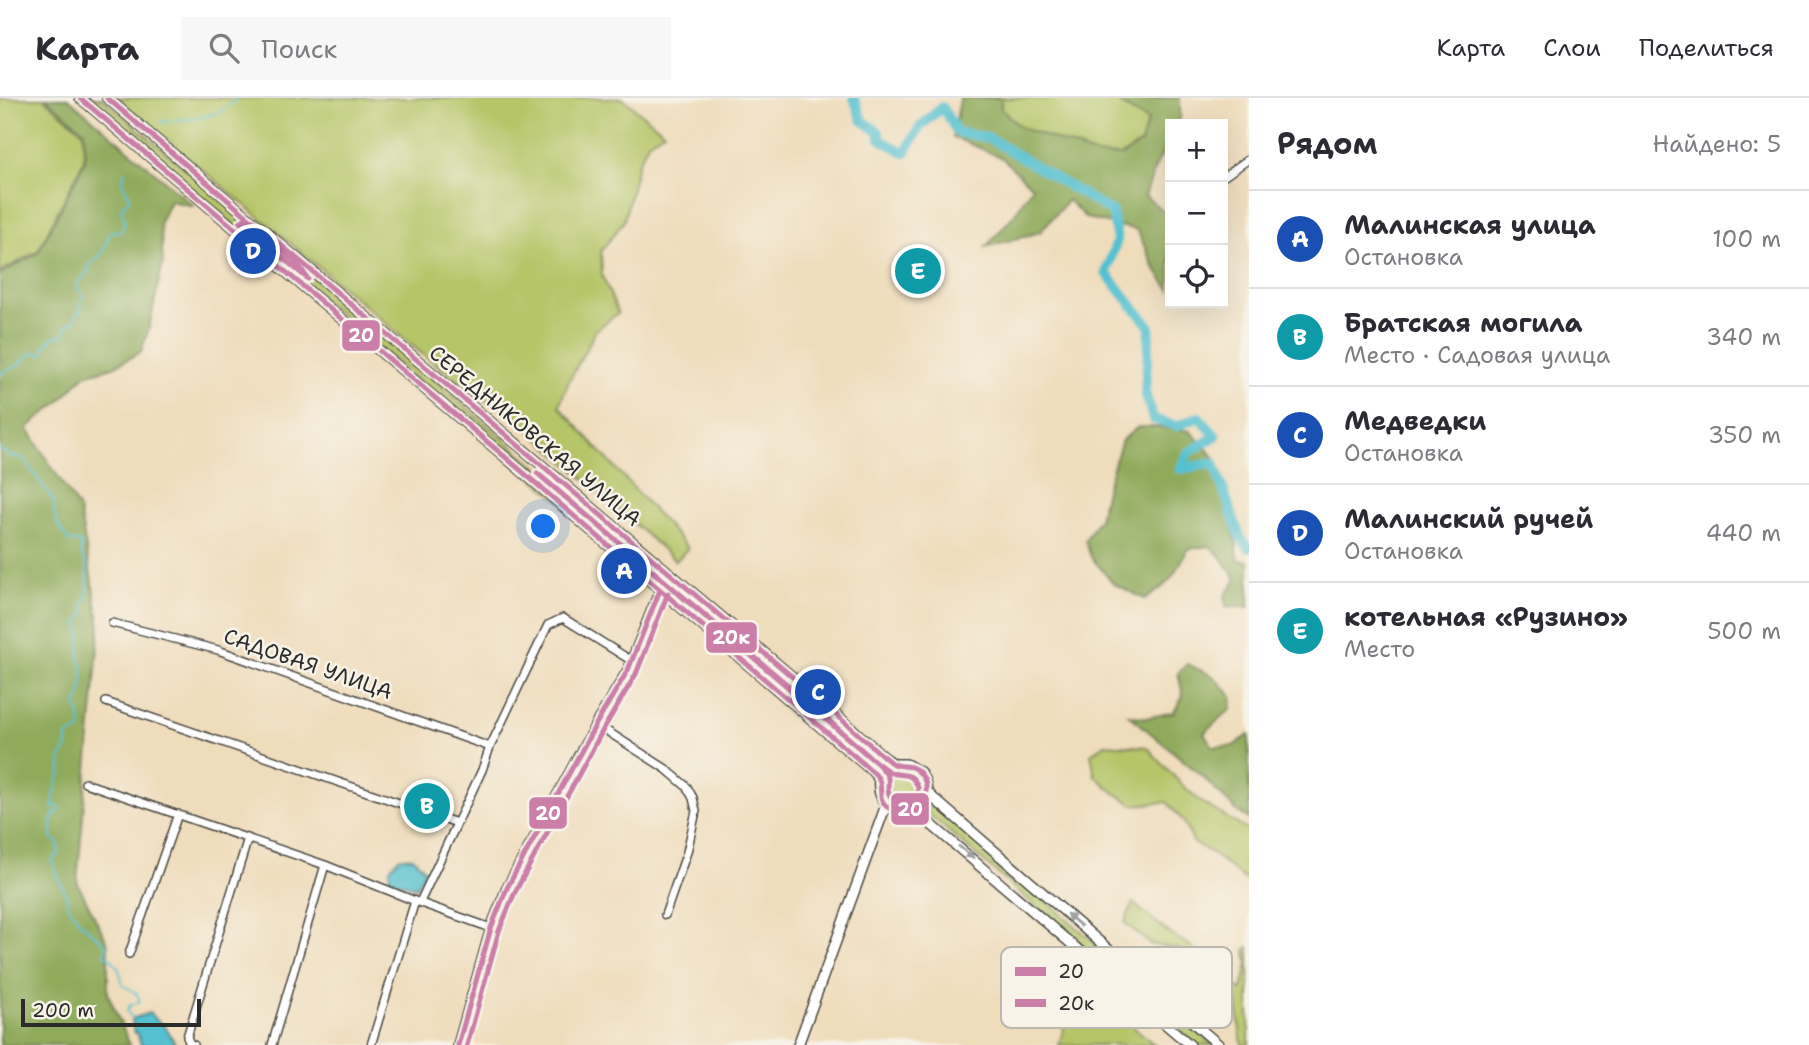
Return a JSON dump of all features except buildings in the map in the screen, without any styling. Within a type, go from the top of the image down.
[{"type":"street","name":"СЕРЕДНИКОВСКАЯ УЛИЦА","points":[[80,98],[879,779]]},
{"type":"street","name":"СЕРЕДНИКОВСКАЯ УЛИЦА","points":[[107,98],[894,764],[906,764],[915,769],[924,777],[927,791],[932,797],[1106,947]]},
{"type":"street","points":[[1228,174],[1249,159]]},
{"type":"street","points":[[230,225],[233,217],[241,211]]},
{"type":"street","points":[[458,1045],[491,928],[507,888],[632,661],[660,590],[671,574]]},
{"type":"street","points":[[371,1045],[417,902],[457,823],[548,625],[563,618],[632,661]]},
{"type":"street","name":"САДОВАЯ УЛИЦА","points":[[112,623],[218,650],[491,747]]},
{"type":"street","points":[[106,702],[457,823]]},
{"type":"street","points":[[596,724],[666,769],[687,788],[693,798],[695,811],[690,841],[665,915]]},
{"type":"street","points":[[894,764],[879,779],[880,796],[886,805],[901,811],[913,809],[921,803],[927,791]]},
{"type":"street","points":[[85,783],[248,838],[491,928]]},
{"type":"street","points":[[798,1045],[886,805]]},
{"type":"street","points":[[913,809],[1076,947]]},
{"type":"street","points":[[129,954],[178,814]]},
{"type":"street","points":[[194,1045],[190,1044],[187,1037],[248,838]]},
{"type":"street","points":[[272,1045],[325,866]]},
{"type":"street","points":[[1170,1028],[1190,1045]]},
{"type":"street","name":"СЕРЕДНИКОВСКАЯ УЛИЦА","points":[[1199,1028],[1219,1045]]},
{"type":"green space","points":[[0,98],[43,98],[83,132],[84,160],[38,251],[0,272]]},
{"type":"green space","points":[[46,98],[68,98],[194,206],[170,201],[160,222],[163,262],[141,352],[113,367],[85,375],[59,402],[27,428],[79,509],[100,625],[77,882],[108,944],[108,994],[130,1045],[0,1045],[0,274],[38,253],[85,161],[84,131]]},
{"type":"green space","points":[[85,98],[102,98],[880,758],[873,767]]},
{"type":"green space","points":[[117,98],[622,98],[664,132],[649,141],[638,163],[624,221],[601,251],[602,275],[618,313],[596,330],[559,406],[688,548],[676,561],[502,406],[486,401],[427,358]]},
{"type":"green space","points":[[960,98],[1001,98],[1001,109],[1020,127],[1097,155],[1121,156],[1141,143],[1148,120],[1121,105],[1121,98],[1180,98],[1180,119],[1165,119],[1165,147],[1145,196],[1165,213],[1165,283],[1155,269],[1137,230],[1086,218],[1068,200],[1040,232],[986,247],[1014,215],[1032,187],[1001,157],[953,137]]},
{"type":"green space","points":[[1001,98],[1121,98],[1121,105],[1148,120],[1141,143],[1121,156],[1097,155],[1020,127],[1001,109]]},
{"type":"green space","points":[[1138,427],[1190,431],[1215,458],[1238,560],[1249,561],[1249,607],[1226,606],[1225,596],[1236,579],[1210,546],[1188,549],[1171,578],[1145,599],[1114,584],[1091,557],[1085,540],[1099,519],[1122,440]]},
{"type":"green space","points":[[1187,664],[1213,676],[1232,696],[1231,709],[1204,733],[1213,747],[1233,746],[1249,735],[1249,819],[1129,715],[1146,718],[1174,712],[1183,696],[1178,673]]},
{"type":"green space","points":[[1105,744],[1147,747],[1201,802],[1249,831],[1249,888],[1248,882],[1212,853],[1194,843],[1184,822],[1167,802],[1134,805],[1095,776],[1091,754]]},
{"type":"green space","points":[[895,767],[912,768],[924,786],[921,798],[904,809],[892,806],[881,790],[885,774]]},
{"type":"green space","points":[[933,804],[1100,947],[1083,947],[926,812]]},
{"type":"green space","points":[[1133,903],[1169,933],[1191,947],[1150,944],[1125,923]]},
{"type":"green space","points":[[1249,947],[1249,1045],[1242,1045],[1236,1001],[1232,998],[1232,985],[1242,990],[1248,963],[1245,950]]},
{"type":"green space","points":[[1064,1028],[1135,1028],[1155,1045],[1059,1045]]},
{"type":"green space","points":[[1177,1028],[1194,1028],[1214,1045],[1197,1045]]},
{"type":"water","points":[[400,857],[414,858],[425,870],[416,887],[389,879],[390,868]]},
{"type":"water","points":[[149,1013],[166,1028],[176,1045],[141,1045],[137,1033],[134,1032],[132,1019]]},
{"type":"waterway","points":[[161,122],[218,113],[235,101],[235,98]]},
{"type":"waterway","points":[[854,98],[862,120],[879,132],[880,139],[905,153],[920,127],[942,107],[957,132],[989,138],[1112,212],[1117,240],[1106,273],[1150,327],[1145,392],[1153,419],[1177,426],[1199,417],[1216,436],[1189,452],[1180,469],[1214,463],[1240,537],[1249,548]]},
{"type":"waterway","points":[[0,375],[32,353],[42,355],[45,346],[55,336],[63,336],[67,325],[74,321],[76,314],[81,311],[80,303],[83,297],[77,284],[87,273],[91,263],[101,255],[111,231],[121,232],[125,221],[121,208],[130,198],[122,182],[125,171]]},
{"type":"waterway","points":[[0,449],[9,456],[23,458],[54,501],[58,525],[68,541],[81,543],[81,555],[87,565],[88,593],[83,605],[85,613],[78,623],[81,638],[79,657],[83,674],[81,695],[76,704],[81,730],[67,736],[67,746],[61,758],[61,773],[52,807],[58,806],[60,809],[52,821],[52,838],[58,843],[59,853],[52,861],[67,904],[79,921],[107,946],[105,954],[118,967],[122,984],[137,994],[140,1002],[130,1005],[127,1011],[133,1019]]},
{"type":"transit line","name":"20","points":[[80,98],[872,771],[879,779],[882,799],[886,806],[902,811],[911,809],[924,798],[925,781],[916,769],[889,761],[107,98]]},
{"type":"transit line","name":"20к","points":[[245,219],[297,263],[308,279],[240,222],[245,219]]},
{"type":"transit line","name":"20к","points":[[537,473],[809,703],[878,764],[892,773],[911,777],[918,788],[915,796],[903,801],[891,798],[888,778],[878,764],[537,473]]},
{"type":"transit line","name":"20","points":[[458,1045],[491,928],[507,888],[628,670],[660,590]]},
{"type":"transit line","name":"20к","points":[[467,1045],[499,931],[515,892],[636,674],[668,593]]},
{"type":"place","name":"Малинский ручей","points":[[253,251]]},
{"type":"place","name":"котельная «Рузино»","points":[[918,271]]},
{"type":"place","name":"Малинская улица","points":[[624,571]]},
{"type":"place","name":"Медведки","points":[[818,692]]},
{"type":"place","name":"Братская могила","points":[[427,806]]}]
